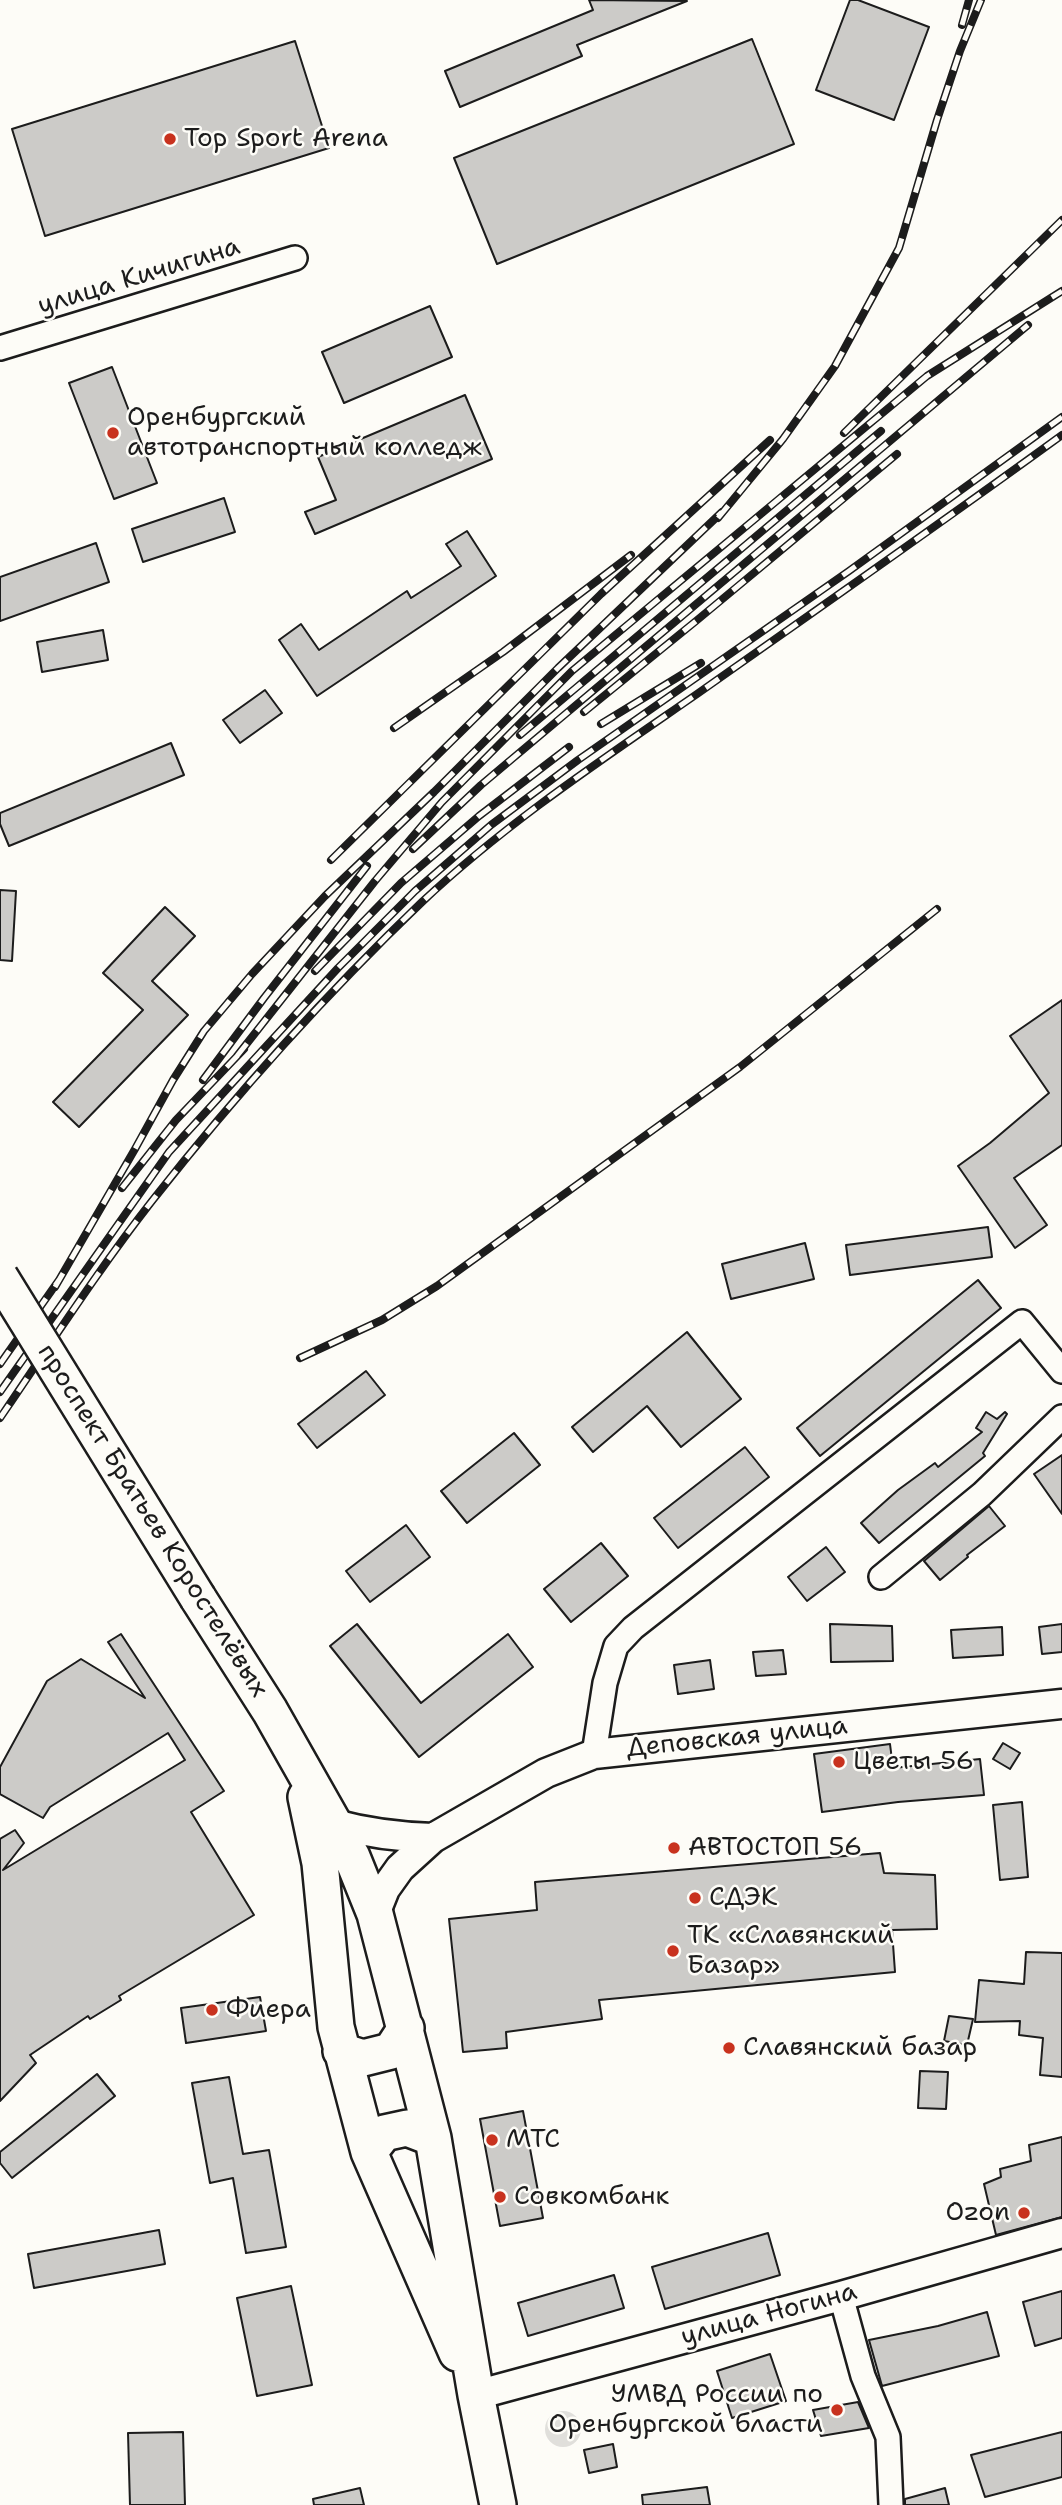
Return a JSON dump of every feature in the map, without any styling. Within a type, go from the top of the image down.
[{"type":"main road","name":"проспект Братьев Коростелёвых","points":[[0,1277],[256,1688],[352,1857],[375,1914],[433,2138],[476,2395],[498,2505]]},
{"type":"main road","name":"проспект Братьев Коростелёвых","points":[[300,1767],[320,1863],[336,2026],[369,2152],[476,2395]]},
{"type":"main road","points":[[341,2050],[363,2058],[391,2051],[406,2028]]},
{"type":"main road","points":[[369,2152],[384,2133],[407,2128],[433,2138]]},
{"type":"street","name":"улица Кичигина","points":[[0,348],[295,258]]},
{"type":"street","points":[[594,1754],[605,1683],[617,1646],[633,1628],[1022,1322],[1062,1371]]},
{"type":"street","points":[[881,1577],[982,1494],[1062,1417]]},
{"type":"street","name":"Деповская улица","points":[[375,1914],[385,1889],[400,1868],[433,1838],[546,1773],[594,1754],[1062,1704]]},
{"type":"street","points":[[334,1824],[377,1834],[433,1838]]},
{"type":"street","name":"улица Ногина","points":[[476,2395],[1062,2233]]},
{"type":"street","points":[[841,2296],[863,2376],[888,2437],[891,2505]]},
{"type":"shaded area","points":[[563,2411],[576,2416],[581,2429],[576,2442],[563,2447],[550,2442],[545,2429],[550,2416]]},
{"type":"building","points":[[589,0],[687,1],[577,45],[582,56],[460,107],[445,71],[593,10]]},
{"type":"building","points":[[850,0],[858,0],[929,27],[894,120],[816,90]]},
{"type":"building","points":[[752,39],[794,144],[497,264],[454,158]]},
{"type":"building","name":"Top Sport Arena","points":[[295,41],[329,148],[45,236],[12,129]]},
{"type":"building","points":[[430,306],[452,357],[344,403],[322,352]]},
{"type":"building","name":"Оренбургский автотранспортный колледж","points":[[112,367],[157,483],[114,499],[69,383]]},
{"type":"building","points":[[465,395],[492,459],[315,534],[305,512],[336,500],[318,457]]},
{"type":"building","points":[[224,498],[235,532],[143,562],[132,529]]},
{"type":"building","points":[[467,531],[496,576],[317,696],[279,640],[301,624],[319,650],[407,591],[411,598],[461,566],[446,544]]},
{"type":"building","points":[[96,543],[109,582],[0,621],[0,577]]},
{"type":"building","points":[[103,630],[108,660],[42,672],[37,642]]},
{"type":"building","points":[[265,690],[282,713],[240,743],[223,720]]},
{"type":"building","points":[[171,743],[184,775],[9,846],[0,824],[0,813]]},
{"type":"building","points":[[0,890],[16,891],[12,961],[0,960]]},
{"type":"building","points":[[165,907],[195,936],[152,981],[188,1015],[79,1127],[53,1102],[143,1010],[103,973]]},
{"type":"building","points":[[1062,1000],[1062,1145],[1014,1178],[1047,1225],[1015,1248],[958,1166],[1049,1093],[1010,1036]]},
{"type":"building","points":[[988,1227],[992,1257],[850,1275],[846,1245]]},
{"type":"building","points":[[805,1243],[814,1279],[731,1299],[722,1264]]},
{"type":"building","points":[[978,1280],[1001,1308],[820,1456],[797,1428]]},
{"type":"building","points":[[687,1332],[741,1399],[681,1447],[647,1406],[593,1452],[572,1427]]},
{"type":"building","points":[[366,1371],[385,1395],[317,1448],[298,1424]]},
{"type":"building","points":[[986,1412],[997,1419],[1005,1412],[1007,1414],[983,1453],[985,1456],[879,1543],[861,1523],[898,1490],[935,1463],[938,1467],[982,1432],[976,1428]]},
{"type":"building","points":[[514,1433],[540,1465],[467,1523],[441,1491]]},
{"type":"building","points":[[745,1447],[769,1477],[678,1548],[654,1518]]},
{"type":"building","points":[[1062,1455],[1062,1514],[1034,1474]]},
{"type":"building","points":[[989,1506],[1005,1526],[940,1580],[924,1561]]},
{"type":"building","points":[[406,1525],[430,1557],[370,1602],[346,1571]]},
{"type":"building","points":[[601,1543],[628,1576],[571,1622],[544,1589]]},
{"type":"building","points":[[826,1547],[845,1572],[807,1601],[788,1577]]},
{"type":"building","points":[[357,1624],[421,1703],[508,1634],[533,1667],[419,1757],[330,1646]]},
{"type":"building","points":[[830,1624],[892,1626],[893,1661],[831,1662]]},
{"type":"building","points":[[1062,1624],[1062,1652],[1042,1654],[1039,1627]]},
{"type":"building","points":[[1002,1627],[1003,1655],[953,1658],[951,1630]]},
{"type":"building","points":[[121,1634],[224,1791],[191,1812],[254,1915],[119,1996],[121,2000],[90,2019],[88,2016],[30,2055],[36,2063],[0,2101],[0,1839],[15,1830],[24,1843],[3,1870],[185,1760],[168,1733],[50,1807],[43,1818],[0,1794],[0,1767],[47,1681],[81,1659],[145,1698],[108,1642]]},
{"type":"building","points":[[783,1650],[786,1674],[756,1676],[753,1652]]},
{"type":"building","points":[[710,1660],[714,1689],[678,1694],[674,1665]]},
{"type":"building","points":[[1003,1743],[1020,1753],[1010,1769],[993,1759]]},
{"type":"building","points":[[890,1744],[893,1768],[980,1759],[984,1795],[822,1812],[814,1754]]},
{"type":"building","points":[[1022,1802],[1028,1877],[1000,1880],[993,1805]]},
{"type":"building","name":"ТК «Славянский Базар»","points":[[880,1853],[884,1873],[935,1875],[937,1929],[892,1930],[895,1972],[599,2000],[602,2019],[506,2032],[507,2048],[463,2052],[449,1919],[537,1910],[535,1882]]},
{"type":"building","points":[[1026,1952],[1062,1953],[1062,2077],[1040,2075],[1043,2038],[1019,2035],[1020,2021],[975,2022],[979,1980],[1024,1984]]},
{"type":"building","points":[[260,1997],[266,2031],[186,2043],[181,2008]]},
{"type":"building","points":[[949,2016],[973,2019],[967,2045],[944,2041]]},
{"type":"building","points":[[920,2071],[948,2072],[946,2109],[918,2108]]},
{"type":"building","points":[[97,2074],[115,2096],[12,2178],[0,2163],[0,2152]]},
{"type":"building","points":[[229,2077],[243,2154],[269,2150],[286,2247],[246,2253],[233,2178],[210,2183],[192,2083]]},
{"type":"building","points":[[523,2111],[543,2218],[500,2226],[480,2119]]},
{"type":"building","points":[[1062,2137],[1062,2217],[996,2235],[984,2184],[1001,2177],[1000,2169],[1031,2161],[1029,2145]]},
{"type":"building","points":[[159,2230],[165,2264],[34,2288],[28,2254]]},
{"type":"building","points":[[768,2233],[780,2275],[665,2309],[652,2267]]},
{"type":"building","points":[[614,2275],[624,2308],[528,2336],[518,2303]]},
{"type":"building","points":[[291,2286],[312,2385],[257,2396],[237,2298]]},
{"type":"building","points":[[1062,2291],[1062,2338],[1035,2346],[1023,2302]]},
{"type":"building","points":[[987,2312],[999,2356],[882,2386],[869,2340],[938,2326]]},
{"type":"building","points":[[770,2354],[786,2401],[732,2418],[717,2371]]},
{"type":"building","points":[[858,2402],[869,2428],[821,2436],[813,2410]]},
{"type":"building","points":[[183,2432],[185,2505],[130,2505],[128,2433]]},
{"type":"building","points":[[1062,2432],[1062,2477],[985,2497],[971,2455]]},
{"type":"building","points":[[613,2444],[617,2467],[589,2473],[584,2450]]},
{"type":"building","points":[[707,2487],[710,2505],[643,2505],[642,2495]]},
{"type":"building","points":[[360,2488],[364,2505],[314,2505],[313,2499]]},
{"type":"building","points":[[945,2488],[949,2505],[905,2505],[905,2499]]},
{"type":"railway","points":[[962,25],[969,0]]},
{"type":"railway","points":[[718,518],[783,439],[835,366],[899,248],[937,120],[960,51],[981,0]]},
{"type":"railway","points":[[844,433],[1062,220]]},
{"type":"railway","points":[[237,1056],[375,881],[442,802],[572,671],[927,376],[1062,291]]},
{"type":"railway","points":[[413,849],[481,785],[1028,325]]},
{"type":"railway","points":[[0,1392],[169,1152],[338,968],[415,891],[491,825],[578,760],[849,571],[1062,417]]},
{"type":"railway","points":[[520,735],[881,431]]},
{"type":"railway","points":[[0,1418],[74,1308],[183,1162],[316,1009],[422,902],[487,845],[556,793],[1062,435]]},
{"type":"railway","points":[[331,860],[601,594],[770,440]]},
{"type":"railway","points":[[584,712],[897,454]]},
{"type":"railway","points":[[55,1287],[173,1080],[204,1031],[252,974],[325,896],[722,512]]},
{"type":"railway","points":[[394,728],[503,652],[631,555]]},
{"type":"railway","points":[[601,724],[701,663]]},
{"type":"railway","points":[[315,971],[401,883],[479,816],[569,747]]},
{"type":"railway","points":[[203,1080],[367,866]]},
{"type":"railway","points":[[300,1358],[382,1320],[437,1286],[740,1067],[937,909]]},
{"type":"railway","points":[[122,1188],[176,1120],[244,1049]]},
{"type":"railway","points":[[0,1364],[59,1280]]},
{"type":"place","name":"Top Sport Arena","points":[[170,139]]},
{"type":"place","name":"Оренбургский автотранспортный колледж","points":[[113,433]]},
{"type":"place","name":"Цветы 56","points":[[839,1762]]},
{"type":"place","name":"АВТОСТОП 56","points":[[674,1848]]},
{"type":"place","name":"СДЭК","points":[[695,1898]]},
{"type":"place","name":"ТК «Славянский Базар»","points":[[673,1951]]},
{"type":"place","name":"Фиера","points":[[212,2010]]},
{"type":"place","name":"Славянский базар","points":[[729,2048]]},
{"type":"place","name":"МТС","points":[[492,2140]]},
{"type":"place","name":"Совкомбанк","points":[[500,2197]]},
{"type":"place","name":"Ozon","points":[[1024,2213]]},
{"type":"place","name":"УМВД России по Оренбургской бласти","points":[[837,2410]]}]
